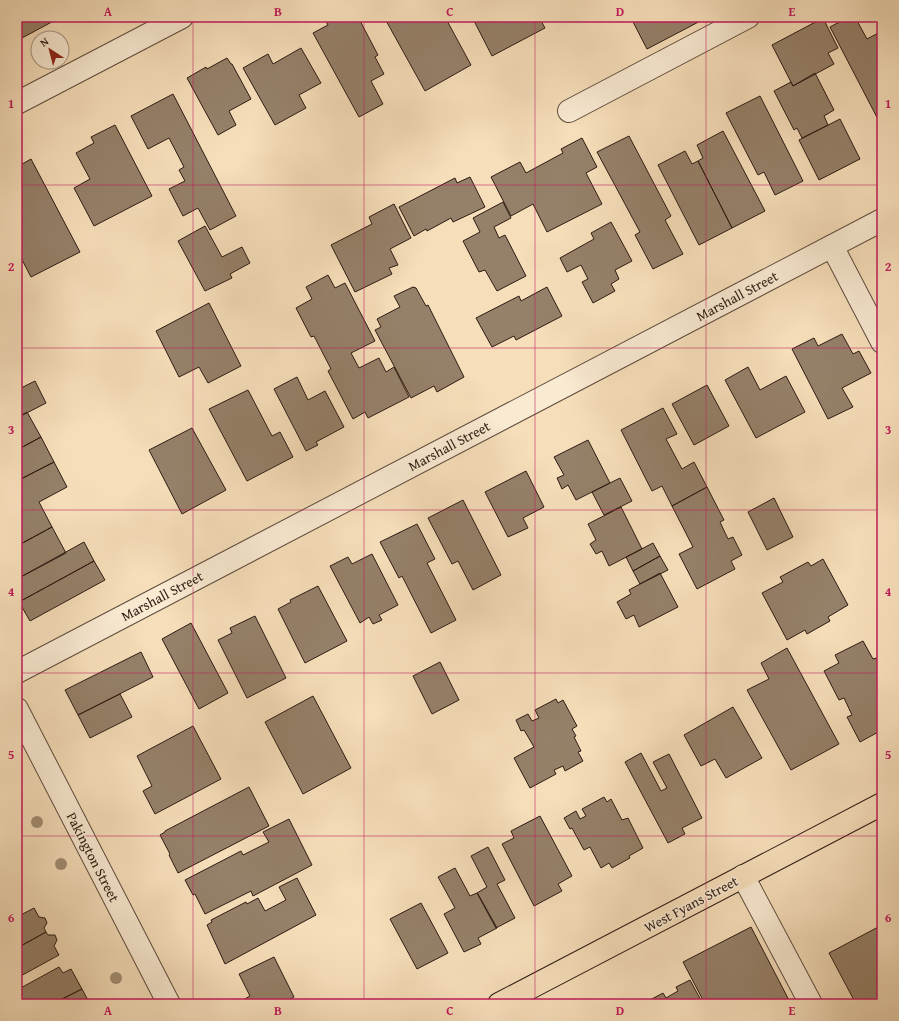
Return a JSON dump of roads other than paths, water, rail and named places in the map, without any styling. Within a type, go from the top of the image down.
[{"type":"main road","name":"West Fyans Street","points":[[499,1004],[882,804]]},
{"type":"street","points":[[17,103],[182,17]]},
{"type":"street","points":[[569,111],[748,17]]},
{"type":"street","name":"Marshall Street","points":[[17,672],[882,220]]},
{"type":"street","points":[[832,246],[882,342]]},
{"type":"street","name":"Pakington Street","points":[[17,709],[169,1004]]},
{"type":"street","points":[[743,876],[811,1004]]}]
